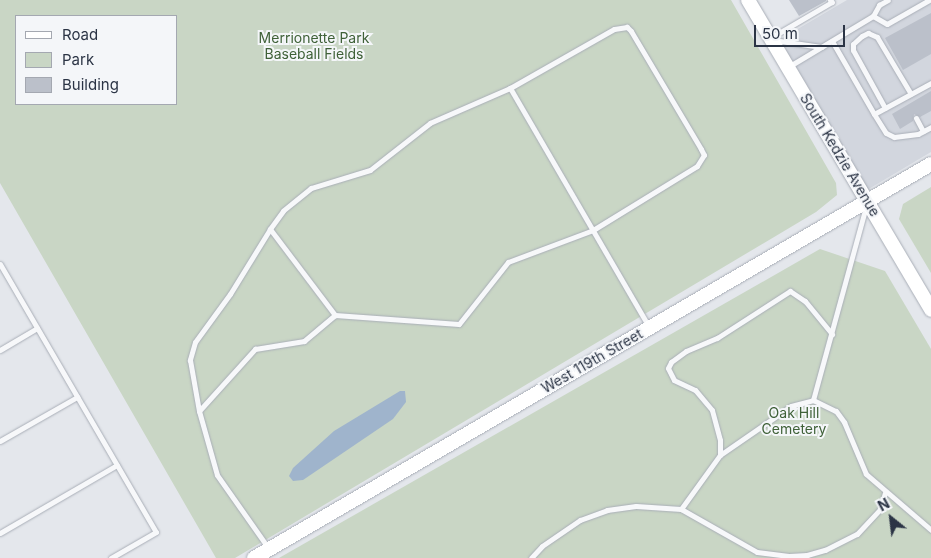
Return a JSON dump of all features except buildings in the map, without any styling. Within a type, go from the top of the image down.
[{"type":"street","name":"South Kedzie Avenue","points":[[748,0],[931,310]]},
{"type":"street","name":"West 119th Street","points":[[261,555],[931,164]]},
{"type":"lane","points":[[771,39],[832,2],[830,0]]},
{"type":"lane","points":[[788,67],[874,16],[878,5],[888,0]]},
{"type":"lane","points":[[874,16],[887,24],[929,0]]},
{"type":"lane","points":[[199,411],[255,349],[304,341],[335,315],[459,324],[508,262],[593,230],[698,166],[704,155],[701,149],[627,27],[614,29],[510,88],[430,123],[370,170],[311,188],[283,211],[270,229],[192,349],[191,372],[199,411],[217,475],[261,555]]},
{"type":"lane","points":[[885,108],[853,50],[853,44],[862,36],[868,33],[877,37],[911,94]]},
{"type":"lane","points":[[771,39],[822,47]]},
{"type":"lane","points":[[832,42],[886,133],[894,137],[923,131],[931,127]]},
{"type":"lane","points":[[874,114],[930,86]]},
{"type":"lane","points":[[510,88],[650,328]]},
{"type":"lane","points":[[905,97],[908,103]]},
{"type":"lane","points":[[916,118],[923,131]]},
{"type":"lane","points":[[813,400],[867,201]]},
{"type":"lane","points":[[270,229],[335,315]]},
{"type":"lane","points":[[0,264],[156,532],[111,558]]},
{"type":"lane","points":[[720,455],[720,440],[712,410],[695,390],[674,380],[668,368],[671,362],[686,351],[723,334],[790,291],[805,301],[832,334]]},
{"type":"lane","points":[[0,350],[37,328]]},
{"type":"lane","points":[[0,441],[77,396]]},
{"type":"lane","points":[[681,509],[720,455],[791,406],[813,400],[836,411],[852,438],[861,466],[885,494],[914,513],[931,530]]},
{"type":"lane","points":[[0,533],[117,465]]},
{"type":"lane","points":[[531,558],[560,532],[606,510],[636,506],[681,509],[757,552],[789,556],[825,550],[857,534],[880,509],[885,494]]},
{"type":"shaded area","points":[[847,0],[931,0],[931,152],[867,190],[779,40]]},
{"type":"green space","name":"Merrionette Park Baseball Fields","points":[[0,0],[731,0],[836,183],[837,195],[816,212],[235,558],[216,558],[0,183]]},
{"type":"green space","points":[[931,187],[931,273],[899,219],[903,204]]},
{"type":"green space","name":"Oak Hill Cemetery","points":[[820,249],[885,271],[931,349],[931,558],[279,558]]},
{"type":"water","points":[[400,391],[405,391],[406,402],[393,419],[303,480],[293,481],[289,476],[293,468],[334,431]]}]
